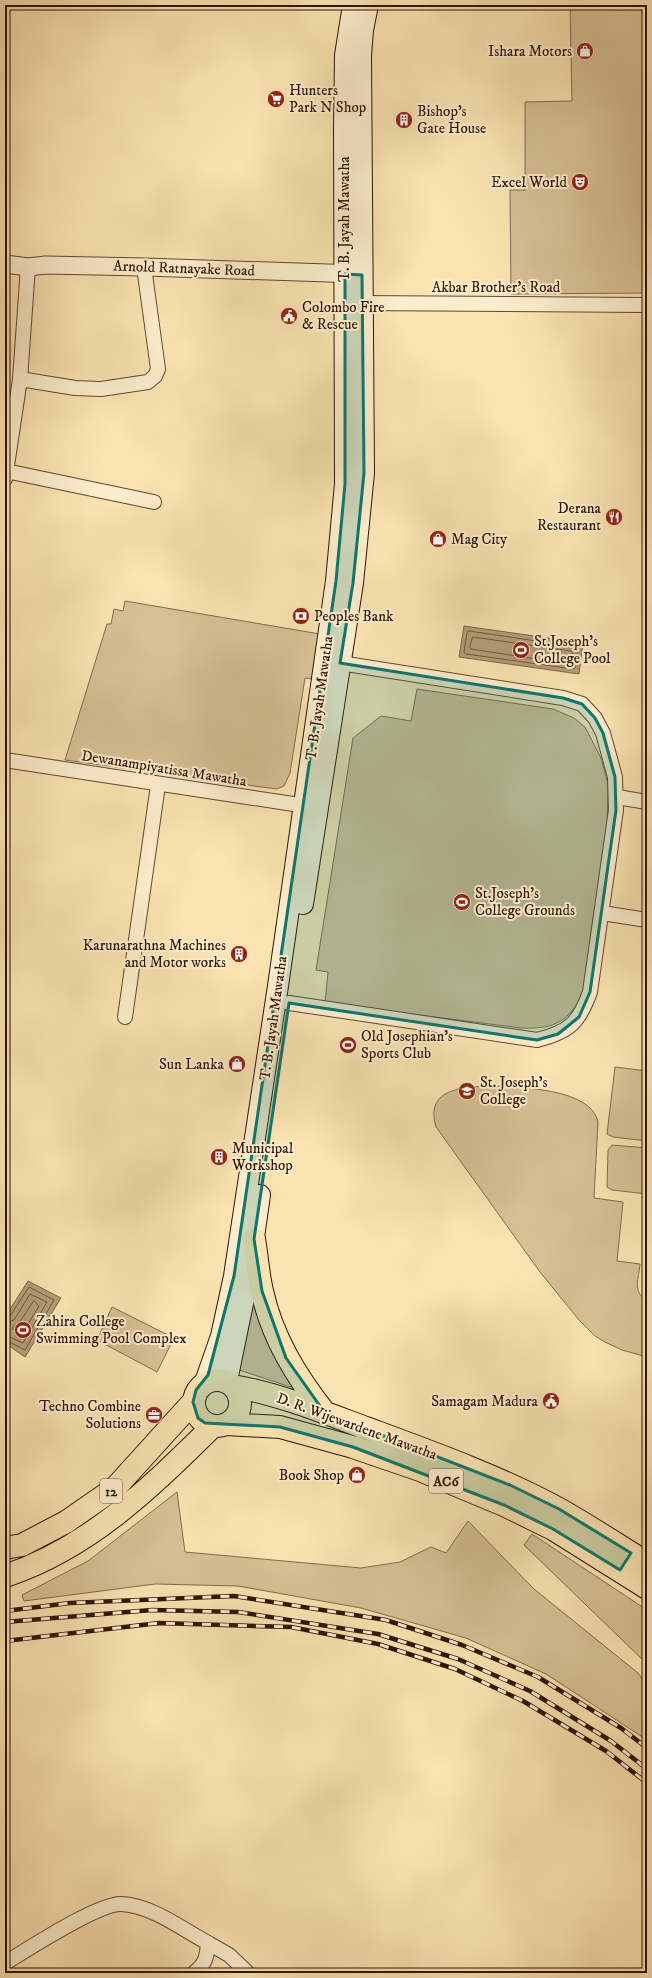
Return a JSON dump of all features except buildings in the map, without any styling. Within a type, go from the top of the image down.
[{"type":"main road","name":"T. B. Jayah Mawatha","points":[[230,1383],[248,1278],[289,1003],[346,484],[353,274],[345,55],[353,5]]},
{"type":"main road","name":"T. B. Jayah Mawatha","points":[[353,274],[361,55],[363,30],[368,5]]},
{"type":"main road","name":"T. B. Jayah Mawatha","points":[[205,1382],[221,1336],[234,1276],[277,994],[310,807],[340,663],[353,584],[364,473],[353,303]]},
{"type":"main road","points":[[254,1239],[262,1291],[272,1324],[286,1358],[324,1413]]},
{"type":"main road","points":[[5,1576],[30,1568],[99,1529],[151,1488],[220,1425],[234,1419],[240,1407],[239,1393],[230,1383],[216,1379],[205,1382],[196,1390],[193,1402],[194,1410],[198,1418],[205,1423],[220,1425]]},
{"type":"main road","name":"D. R. Wijewardene Mawatha","points":[[230,1383],[264,1392],[324,1413],[427,1451],[510,1485],[559,1510],[633,1562],[647,1588]]},
{"type":"main road","name":"12","points":[[5,1548],[22,1544],[66,1522],[115,1488],[193,1402]]},
{"type":"main road","name":"D. R. Wijewardene Mawatha","points":[[220,1425],[280,1427],[353,1447],[420,1470],[504,1505],[553,1529],[633,1562]]},
{"type":"street","name":"Arnold Ratnayake Road","points":[[5,264],[28,266],[144,267],[353,274]]},
{"type":"street","points":[[28,266],[20,379],[8,433],[6,475],[154,502]]},
{"type":"street","points":[[20,379],[76,388],[101,389],[148,382],[155,376],[158,368],[144,267]]},
{"type":"street","name":"Akbar Brother's Road","points":[[353,303],[647,305]]},
{"type":"street","points":[[289,1003],[537,1040],[558,1034],[579,1017],[585,1007],[590,992],[602,913],[616,797],[614,771],[603,733],[595,718],[582,704],[563,698],[340,663]]},
{"type":"street","name":"Dewanampiyatissa Mawatha","points":[[5,760],[158,785],[310,807]]},
{"type":"street","points":[[125,1017],[158,785]]},
{"type":"street","points":[[616,797],[647,802]]},
{"type":"street","points":[[602,913],[647,920]]},
{"type":"street","points":[[5,1963],[101,1908],[121,1904],[141,1908],[154,1913],[229,1955],[248,1973]]},
{"type":"street","points":[[194,1973],[202,1967],[207,1958],[208,1943]]},
{"type":"highlighted area","points":[[345,274],[362,275],[364,473],[353,583],[340,663],[563,698],[582,704],[595,718],[603,733],[615,777],[616,810],[590,992],[579,1017],[558,1034],[537,1040],[289,1003],[254,1239],[262,1291],[286,1358],[325,1413],[510,1485],[559,1509],[631,1553],[620,1570],[553,1529],[504,1505],[353,1447],[280,1427],[205,1423],[198,1418],[193,1402],[196,1390],[208,1375],[234,1276],[336,581],[345,484]]},
{"type":"shaded area","name":"Excel World","points":[[570,5],[647,5],[647,293],[511,294],[510,190],[525,190],[525,102],[572,101]]},
{"type":"shaded area","points":[[125,601],[320,634],[314,679],[305,678],[290,773],[284,786],[277,789],[65,760],[107,624],[111,624],[114,609],[123,611]]},
{"type":"shaded area","name":"St.Joseph's College Grounds","points":[[417,689],[553,709],[574,718],[585,727],[601,758],[608,784],[607,834],[582,997],[570,1013],[557,1023],[549,1026],[521,1028],[325,1003],[328,972],[316,970],[353,738],[381,716],[411,721]]},
{"type":"shaded area","points":[[615,1067],[647,1071],[647,1141],[613,1137],[607,1134]]},
{"type":"shaded area","points":[[493,1086],[537,1089],[570,1096],[583,1103],[593,1111],[598,1122],[594,1198],[623,1202],[617,1261],[640,1264],[638,1289],[642,1297],[647,1300],[647,1357],[622,1350],[605,1342],[595,1336],[579,1320],[540,1272],[436,1127],[434,1114],[436,1104],[441,1097],[459,1089]]},
{"type":"shaded area","points":[[612,1145],[647,1148],[647,1194],[612,1190],[607,1187],[608,1150]]},
{"type":"shaded area","points":[[252,1304],[256,1305],[300,1390],[239,1370]]},
{"type":"shaded area","points":[[112,1307],[174,1338],[157,1372],[97,1340]]},
{"type":"shaded area","points":[[177,1492],[185,1552],[361,1568],[400,1562],[431,1547],[446,1553],[468,1521],[534,1589],[638,1673],[647,1685],[647,1740],[546,1674],[466,1638],[361,1608],[238,1586],[155,1584],[24,1601],[22,1595],[88,1561]]},
{"type":"shaded area","points":[[532,1534],[647,1610],[647,1664],[524,1545]]},
{"type":"water","name":"St.Joseph's College Pool","points":[[464,626],[583,643],[579,674],[459,657]]},
{"type":"water","name":"Zahira College Swimming Pool Complex","points":[[28,1281],[61,1298],[25,1357],[5,1343],[5,1317]]},
{"type":"railway","points":[[5,1611],[70,1603],[234,1596],[386,1620],[462,1645],[538,1677],[621,1728],[647,1748]]},
{"type":"railway","points":[[5,1622],[152,1610],[238,1612],[378,1634],[458,1659],[530,1691],[611,1741],[647,1769]]},
{"type":"railway","points":[[5,1641],[159,1623],[291,1627],[378,1644],[455,1669],[523,1701],[606,1751],[647,1783]]},
{"type":"place","name":"Ishara Motors","points":[[585,51]]},
{"type":"place","name":"Hunters Park N Shop","points":[[276,99]]},
{"type":"place","name":"Bishop's Gate House","points":[[404,120]]},
{"type":"place","name":"Excel World","points":[[580,182]]},
{"type":"place","name":"Colombo Fire & Rescue","points":[[289,316]]},
{"type":"place","name":"Derana Restaurant","points":[[614,517]]},
{"type":"place","name":"Mag City","points":[[438,539]]},
{"type":"place","name":"Peoples Bank","points":[[301,616]]},
{"type":"place","name":"St.Joseph's College Pool","points":[[521,650]]},
{"type":"place","name":"St.Joseph's College Grounds","points":[[462,902]]},
{"type":"place","name":"Karunarathna Machines and Motor works","points":[[239,954]]},
{"type":"place","name":"Old Josephian's Sports Club","points":[[348,1045]]},
{"type":"place","name":"Sun Lanka","points":[[237,1064]]},
{"type":"place","name":"St. Joseph's College","points":[[467,1091]]},
{"type":"place","name":"Municipal Workshop","points":[[219,1157]]},
{"type":"place","name":"Zahira College Swimming Pool Complex","points":[[23,1330]]},
{"type":"place","name":"Samagam Madura","points":[[551,1401]]},
{"type":"place","name":"Techno Combine Solutions","points":[[154,1415]]},
{"type":"place","name":"Book Shop","points":[[357,1475]]}]
